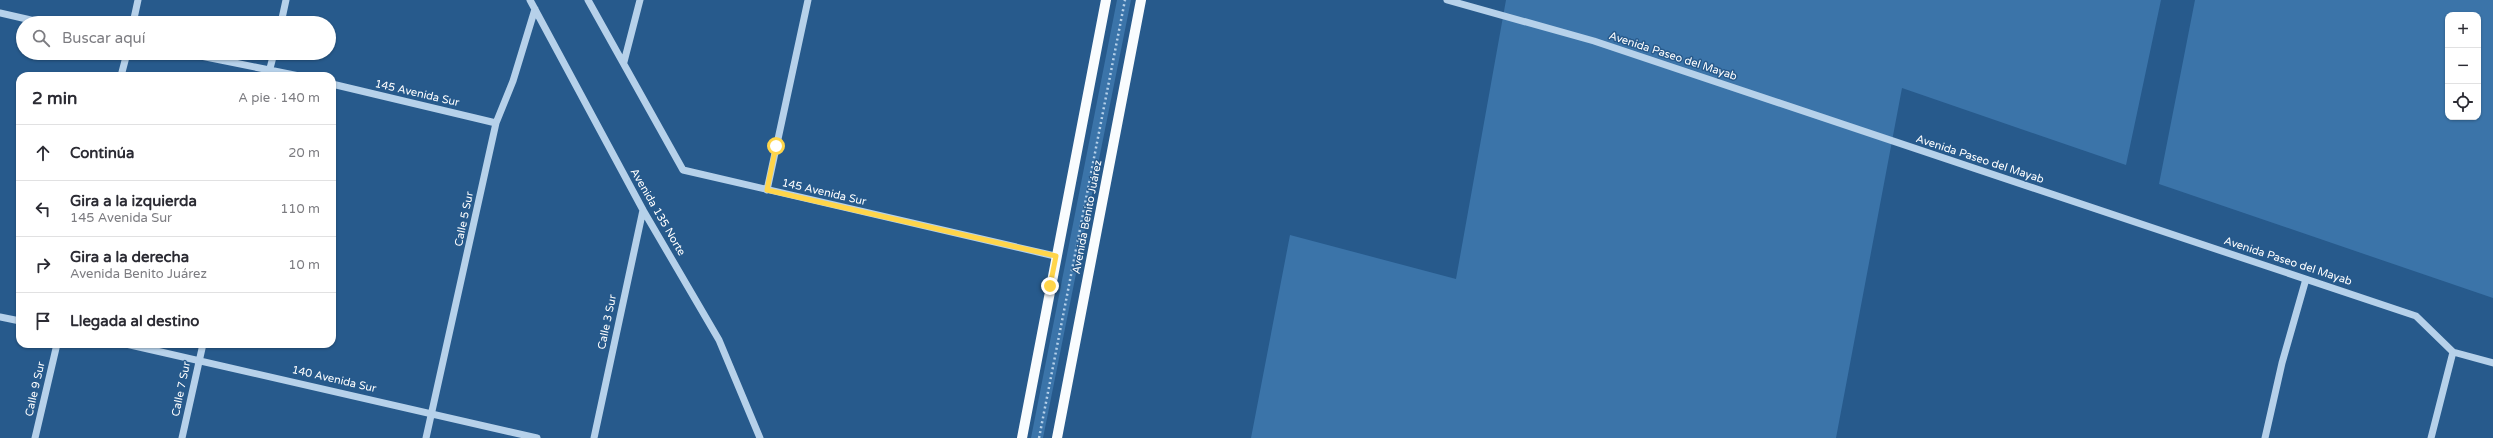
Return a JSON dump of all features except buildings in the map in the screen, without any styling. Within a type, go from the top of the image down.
[{"type":"main road","points":[[1022,438],[1106,0]]},
{"type":"main road","name":"Avenida Benito Juárez","points":[[1057,438],[1141,0]]},
{"type":"street","points":[[135,16],[138,0]]},
{"type":"street","points":[[282,16],[286,0]]},
{"type":"street","name":"Avenida 135 Norte","points":[[530,0],[643,210],[719,340],[760,438]]},
{"type":"street","name":"145 Avenida Sur","points":[[588,0],[683,170],[1056,256]]},
{"type":"street","points":[[624,62],[640,0]]},
{"type":"street","points":[[767,190],[808,0]]},
{"type":"street","name":"Avenida Paseo del Mayab","points":[[1447,0],[1594,41],[2416,316],[2453,352]]},
{"type":"street","name":"Calle 5 Sur","points":[[426,438],[496,123],[513,81],[535,9]]},
{"type":"street","points":[[0,13],[16,17]]},
{"type":"street","points":[[122,72],[125,60]]},
{"type":"street","points":[[215,60],[265,72]]},
{"type":"street","points":[[269,72],[272,60]]},
{"type":"street","name":"145 Avenida Sur","points":[[336,85],[496,123]]},
{"type":"street","name":"Calle 3 Sur","points":[[594,438],[643,210]]},
{"type":"street","points":[[2265,438],[2282,363],[2306,279]]},
{"type":"street","points":[[0,317],[16,320]]},
{"type":"street","name":"Calle 9 Sur","points":[[35,438],[56,348]]},
{"type":"street","name":"140 Avenida Sur","points":[[145,348],[199,359],[537,438]]},
{"type":"street","name":"Calle 7 Sur","points":[[182,438],[202,348]]},
{"type":"street","points":[[2431,438],[2453,352],[2493,362]]},
{"type":"path","points":[[1039,438],[1125,0]]},
{"type":"shaded area","points":[[1117,0],[1131,0],[1043,438],[1031,438]]},
{"type":"shaded area","points":[[1506,0],[2161,0],[2126,165],[1902,88],[1836,438],[1251,438],[1290,235],[1456,279]]},
{"type":"shaded area","points":[[2195,0],[2493,0],[2493,298],[2159,184]]},
{"type":"route","points":[[776,146],[767,190],[1056,256],[1050,286]]}]
